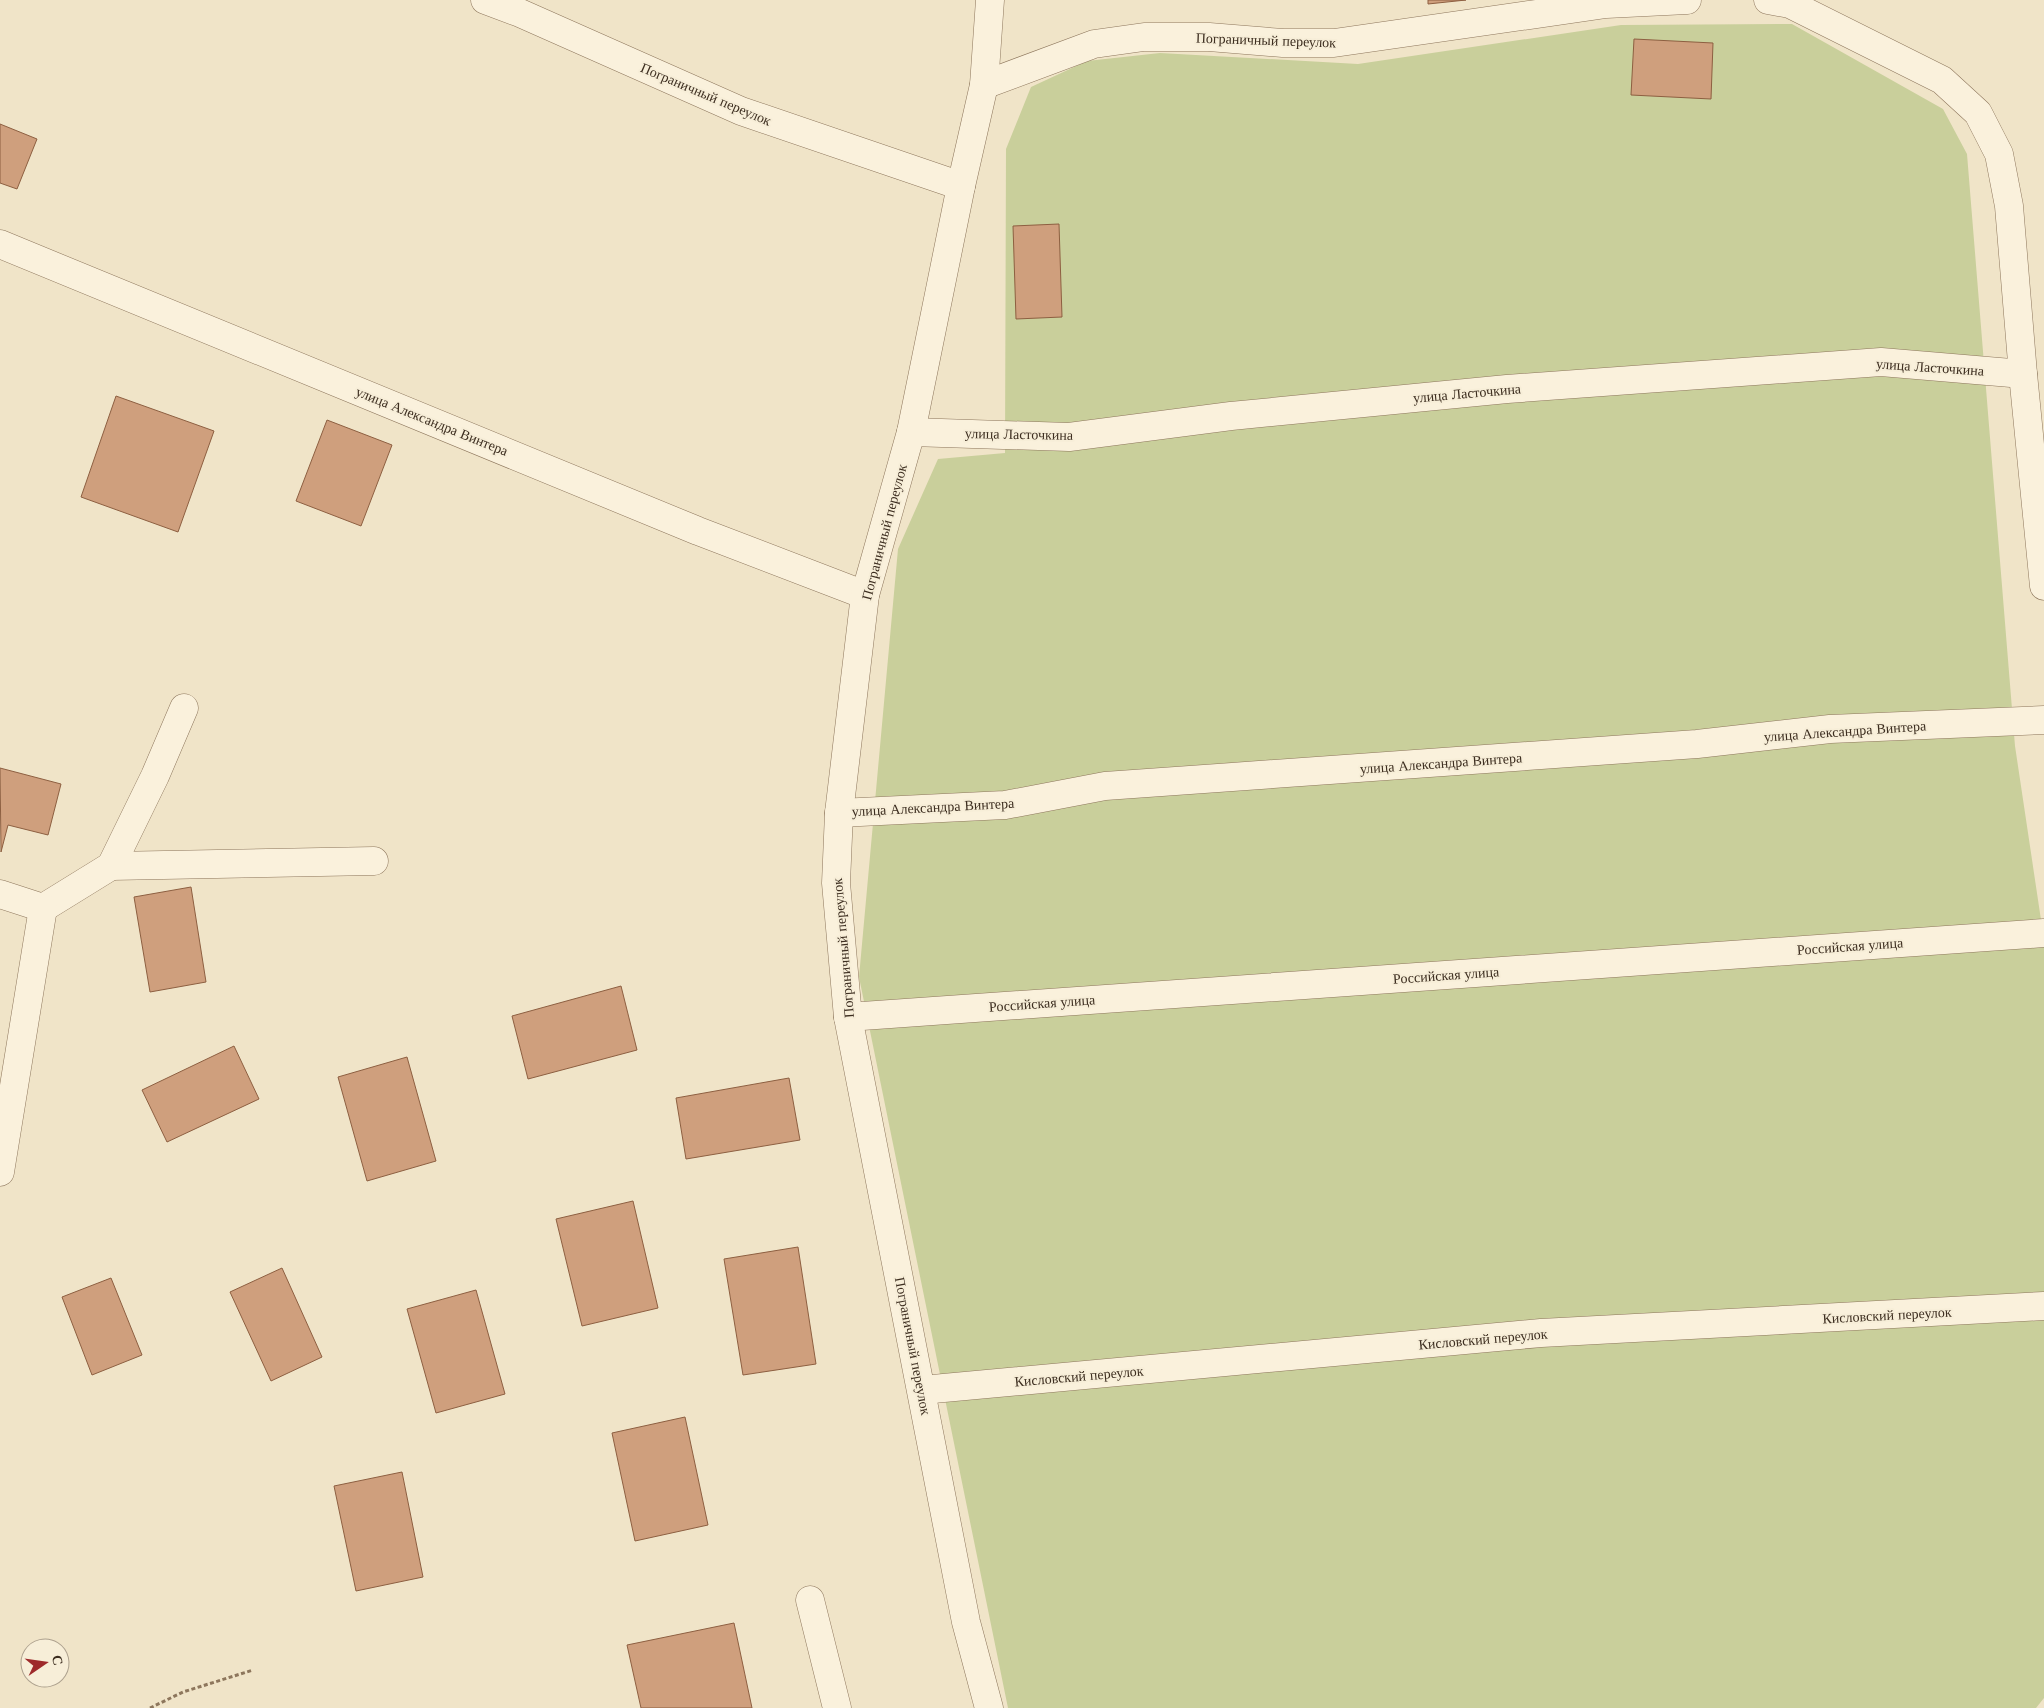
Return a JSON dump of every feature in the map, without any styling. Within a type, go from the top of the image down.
[{"type":"street","name":"Пограничный переулок","points":[[485,0],[520,13],[741,111],[961,186]]},
{"type":"street","name":"Пограничный переулок","points":[[989,1708],[966,1622],[848,1017],[836,883],[839,813],[865,594],[911,432],[961,186],[984,85],[990,0]]},
{"type":"street","name":"Пограничный переулок","points":[[984,85],[1094,44],[1144,37],[1209,37],[1283,43],[1334,43],[1606,4],[1677,0]]},
{"type":"street","points":[[1768,0],[1790,4],[1942,80],[1978,112],[1999,154],[2009,206],[2044,586]]},
{"type":"street","name":"улица Александра Винтера","points":[[0,244],[698,531],[865,594]]},
{"type":"street","name":"улица Ласточкина","points":[[911,432],[1069,437],[1231,416],[1507,389],[1881,362],[2023,374]]},
{"type":"street","points":[[111,866],[155,776],[184,708]]},
{"type":"street","name":"улица Александра Винтера","points":[[839,813],[1005,805],[1104,786],[1697,744],[1830,729],[2044,720]]},
{"type":"street","points":[[0,1172],[43,908],[111,866],[374,861]]},
{"type":"street","points":[[0,894],[43,908]]},
{"type":"street","name":"Российская улица","points":[[848,1017],[2044,932]]},
{"type":"street","name":"Кисловский переулок","points":[[922,1390],[1541,1333],[2044,1306]]},
{"type":"street","points":[[810,1600],[837,1708]]},
{"type":"path","points":[[150,1708],[183,1692],[253,1670]]},
{"type":"green space","points":[[1792,24],[1943,109],[1967,154],[2015,746],[2044,940],[2044,1698],[2036,1708],[1008,1708],[859,977],[898,549],[938,459],[1005,453],[1006,149],[1031,87],[1087,61],[1160,53],[1358,64],[1621,25]]},
{"type":"building","points":[[1428,0],[1466,0],[1428,4]]},
{"type":"building","points":[[1634,39],[1713,43],[1711,99],[1631,95]]},
{"type":"building","points":[[0,124],[37,139],[17,189],[0,183]]},
{"type":"building","points":[[1059,224],[1062,317],[1016,319],[1013,226]]},
{"type":"building","points":[[116,396],[214,431],[178,532],[81,497]]},
{"type":"building","points":[[327,420],[392,445],[361,526],[296,501]]},
{"type":"building","points":[[0,768],[61,784],[48,835],[8,825],[1,852]]},
{"type":"building","points":[[191,887],[206,982],[150,992],[134,897]]},
{"type":"building","points":[[621,986],[637,1050],[528,1079],[512,1016]]},
{"type":"building","points":[[234,1046],[259,1099],[167,1142],[142,1090]]},
{"type":"building","points":[[407,1057],[436,1161],[367,1181],[338,1077]]},
{"type":"building","points":[[789,1078],[800,1140],[686,1159],[676,1098]]},
{"type":"building","points":[[633,1201],[658,1308],[582,1326],[556,1219]]},
{"type":"building","points":[[798,1247],[816,1364],[743,1375],[724,1259]]},
{"type":"building","points":[[282,1268],[322,1357],[271,1381],[230,1292]]},
{"type":"building","points":[[111,1278],[142,1355],[92,1375],[62,1297]]},
{"type":"building","points":[[476,1290],[505,1394],[436,1413],[407,1309]]},
{"type":"building","points":[[685,1417],[708,1525],[635,1541],[612,1433]]},
{"type":"building","points":[[402,1472],[423,1577],[356,1591],[334,1486]]},
{"type":"building","points":[[734,1623],[752,1708],[641,1708],[627,1645]]}]
